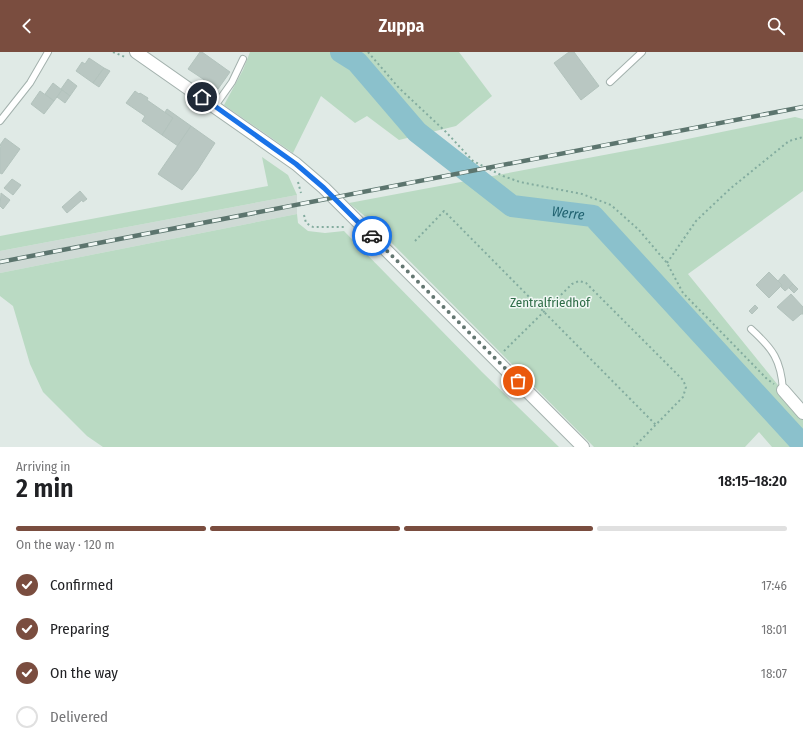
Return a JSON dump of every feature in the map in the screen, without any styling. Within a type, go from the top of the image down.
[{"type":"street","points":[[136,52],[296,164],[324,188],[583,447]]},
{"type":"street","points":[[783,390],[803,413]]},
{"type":"lane","points":[[0,121],[30,83],[48,52]]},
{"type":"lane","points":[[610,82],[642,52]]},
{"type":"lane","points":[[215,106],[232,82],[243,59]]},
{"type":"lane","points":[[751,329],[767,344],[774,355],[782,373],[783,390]]},
{"type":"path","points":[[113,52],[118,55]]},
{"type":"path","points":[[368,52],[399,88],[446,132],[473,162],[520,182],[582,194],[611,205],[639,230],[666,263],[683,293],[706,318],[767,379],[783,390]]},
{"type":"path","points":[[666,263],[696,221],[731,188],[788,141],[803,136]]},
{"type":"path","points":[[415,242],[444,211],[656,425]]},
{"type":"path","points":[[304,215],[306,223],[313,227],[345,227]]},
{"type":"path","points":[[496,359],[572,284],[579,281],[586,282],[678,374],[683,380],[686,388],[684,397],[634,447]]},
{"type":"shaded area","points":[[297,195],[297,214],[0,273],[0,251]]},
{"type":"green space","points":[[250,52],[459,52],[492,96],[456,126],[399,140],[367,116],[355,123],[321,96],[293,153],[224,105],[243,70]]},
{"type":"green space","name":"Zentralfriedhof","points":[[795,117],[803,119],[803,191],[688,274],[803,416],[803,447],[772,447],[759,432],[745,447],[594,447],[367,218],[349,203],[668,143]]},
{"type":"green space","points":[[262,157],[288,175],[297,195],[0,251],[0,236],[268,186]]},
{"type":"green space","points":[[297,214],[298,223],[308,231],[325,233],[344,231],[482,372],[559,447],[103,447],[87,436],[43,392],[30,364],[13,306],[0,296],[0,273]]},
{"type":"building","points":[[200,52],[230,72],[218,89],[188,69]]},
{"type":"building","points":[[569,52],[574,52],[599,86],[581,100],[554,63]]},
{"type":"building","points":[[89,58],[104,68],[93,83],[76,71],[82,62],[85,64]]},
{"type":"building","points":[[104,68],[110,71],[99,87],[93,83]]},
{"type":"building","points":[[68,79],[77,86],[70,96],[61,89]]},
{"type":"building","points":[[53,83],[62,90],[54,101],[45,94]]},
{"type":"building","points":[[62,90],[70,96],[65,103],[57,97]]},
{"type":"building","points":[[40,91],[54,101],[44,114],[31,104]]},
{"type":"building","points":[[135,91],[148,98],[147,100],[173,118],[162,135],[142,121],[145,116],[126,103]]},
{"type":"building","points":[[167,109],[191,126],[178,146],[162,135],[173,118],[165,112]]},
{"type":"building","points":[[191,126],[215,143],[197,171],[182,190],[158,174]]},
{"type":"building","points":[[5,138],[20,149],[2,174],[0,173],[0,145]]},
{"type":"building","points":[[12,179],[21,185],[13,195],[4,188]]},
{"type":"building","points":[[80,191],[87,199],[83,202],[82,200],[67,213],[62,207]]},
{"type":"building","points":[[1,193],[10,200],[3,209],[0,206]]},
{"type":"building","points":[[769,272],[782,285],[769,298],[756,285]]},
{"type":"building","points":[[784,274],[793,284],[785,291],[778,281]]},
{"type":"building","points":[[793,284],[798,289],[794,293],[789,288]]},
{"type":"building","points":[[791,294],[803,307],[803,314],[793,321],[777,307]]},
{"type":"building","points":[[755,305],[758,308],[752,314],[749,311]]},
{"type":"waterway","name":"Werre","points":[[341,52],[357,62],[417,132],[512,206],[593,216],[803,445]]},
{"type":"railway","points":[[0,262],[803,107]]},
{"type":"way so far","points":[[372,236],[518,381]]},
{"type":"route","points":[[202,97],[296,164],[324,188],[372,236]]}]
